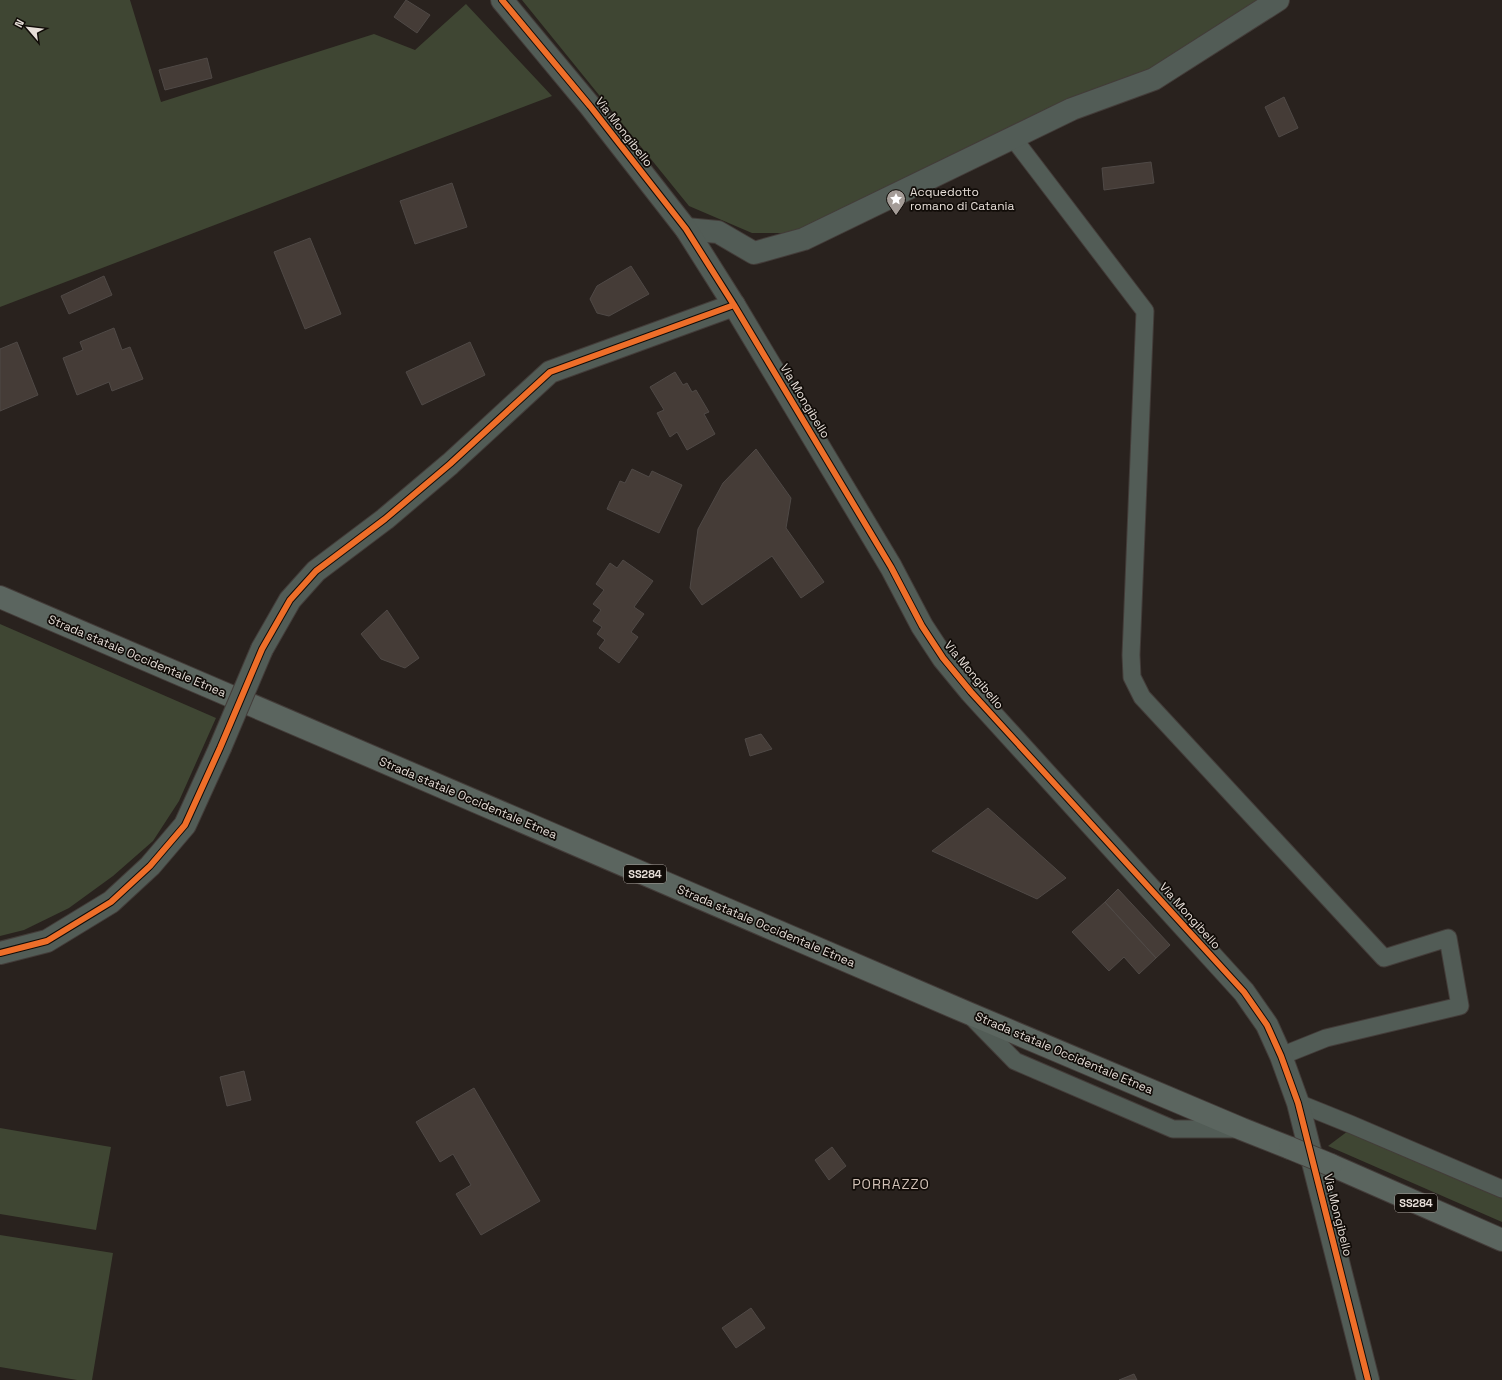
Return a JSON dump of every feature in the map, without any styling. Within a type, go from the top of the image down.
[{"type":"main road","name":"Strada statale Occidentale Etnea","points":[[0,597],[968,1013],[1331,1165],[1502,1240]]},
{"type":"street","name":"Via Mongibello","points":[[502,0],[590,106],[686,229],[734,305],[891,567],[922,626],[943,658],[971,692],[1244,992],[1267,1025],[1281,1056],[1298,1103],[1368,1380]]},
{"type":"street","points":[[686,229],[718,232],[754,253],[804,239],[1072,109],[1154,79],[1278,0]]},
{"type":"street","points":[[0,953],[47,941],[111,902],[150,866],[184,825],[220,748],[262,649],[290,600],[316,571],[384,519],[450,464],[550,372],[734,305]]},
{"type":"lane","points":[[1013,138],[1145,311],[1131,655],[1132,677],[1142,697],[1384,958],[1448,938],[1460,1006],[1326,1038],[1281,1056]]},
{"type":"lane","points":[[1298,1103],[1502,1189]]},
{"type":"green space","points":[[0,0],[130,0],[161,102],[374,34],[415,50],[466,4],[552,96],[0,307]]},
{"type":"green space","points":[[522,0],[1258,0],[1158,68],[794,233],[752,233],[689,206]]},
{"type":"green space","points":[[0,624],[216,718],[179,801],[153,841],[113,876],[69,908],[24,930],[0,936]]},
{"type":"green space","points":[[0,1128],[111,1147],[96,1230],[0,1214]]},
{"type":"green space","points":[[1348,1131],[1502,1198],[1502,1222],[1328,1146]]},
{"type":"green space","points":[[0,1235],[113,1253],[92,1380],[77,1380],[0,1367]]},
{"type":"building","points":[[406,0],[430,15],[417,33],[394,17]]},
{"type":"building","points":[[207,58],[212,78],[165,90],[159,70]]},
{"type":"building","points":[[1284,97],[1298,128],[1279,137],[1265,107]]},
{"type":"building","points":[[1151,162],[1154,183],[1104,190],[1102,168]]},
{"type":"building","points":[[452,183],[467,227],[415,244],[400,201]]},
{"type":"building","points":[[310,238],[341,314],[305,329],[274,252]]},
{"type":"building","points":[[631,266],[649,294],[609,316],[597,313],[590,299],[597,286]]},
{"type":"building","points":[[104,276],[112,295],[69,314],[61,296]]},
{"type":"building","points":[[114,328],[122,350],[130,347],[143,379],[112,391],[109,382],[77,395],[63,358],[83,350],[80,342]]},
{"type":"building","points":[[17,342],[38,395],[0,411],[0,349]]},
{"type":"building","points":[[470,342],[485,375],[422,405],[406,372]]},
{"type":"building","points":[[675,372],[683,385],[687,383],[692,392],[696,390],[709,412],[704,414],[715,434],[687,450],[677,432],[670,437],[657,413],[664,410],[650,387]]},
{"type":"building","points":[[756,449],[791,498],[786,528],[824,582],[801,598],[772,556],[702,605],[690,588],[698,529],[723,483]]},
{"type":"building","points":[[632,469],[649,477],[652,471],[682,485],[659,533],[607,509],[620,481],[625,483]]},
{"type":"building","points":[[623,560],[653,581],[634,607],[644,614],[631,632],[638,637],[619,663],[599,648],[605,640],[597,634],[602,627],[593,621],[601,610],[593,604],[604,590],[596,584],[610,563],[617,568]]},
{"type":"building","points":[[387,610],[419,658],[405,668],[381,659],[361,634]]},
{"type":"building","points":[[761,734],[772,749],[750,756],[745,739]]},
{"type":"building","points":[[988,808],[1066,878],[1037,899],[932,851]]},
{"type":"building","points":[[1118,889],[1170,945],[1156,958],[1105,902]]},
{"type":"building","points":[[1105,902],[1156,958],[1139,974],[1124,957],[1109,971],[1072,932]]},
{"type":"building","points":[[244,1071],[251,1100],[227,1106],[220,1077]]},
{"type":"building","points":[[474,1088],[540,1201],[481,1235],[456,1194],[471,1185],[453,1154],[440,1162],[416,1122]]},
{"type":"building","points":[[832,1147],[846,1166],[829,1180],[815,1160]]},
{"type":"building","points":[[751,1308],[765,1328],[736,1348],[722,1328]]},
{"type":"building","points":[[1134,1374],[1137,1380],[1119,1380]]},
{"type":"cycle path","points":[[502,0],[590,106],[686,229],[734,305],[891,567],[922,626],[943,658],[971,692],[1244,992],[1267,1025],[1281,1056],[1298,1103],[1368,1380]]},
{"type":"cycle path","points":[[0,953],[47,941],[111,902],[150,866],[185,825],[220,748],[262,649],[290,600],[316,571],[385,519],[450,464],[550,372],[734,305]]},
{"type":"place","name":"Acquedotto romano di Catania","points":[[896,216]]},
{"type":"district","name":"PORRAZZO","points":[[891,1184]]}]
